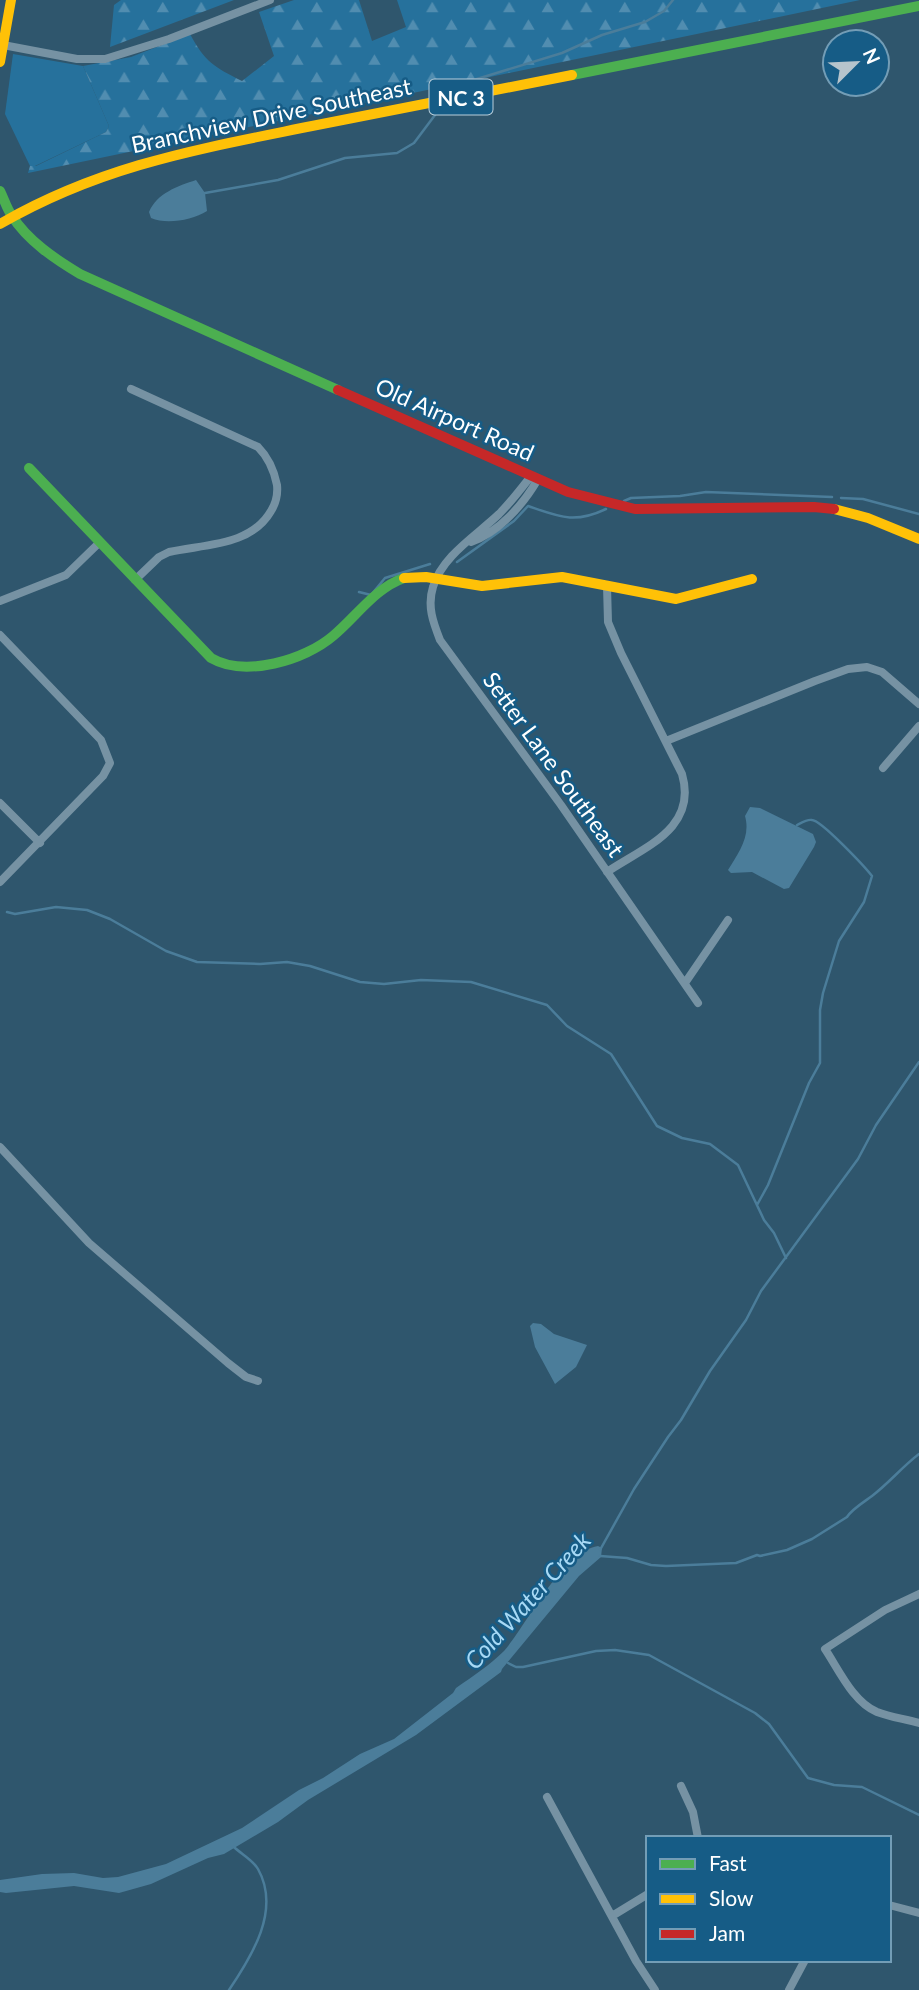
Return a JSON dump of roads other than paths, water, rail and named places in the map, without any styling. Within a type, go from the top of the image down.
[{"type":"street","points":[[0,62],[11,0]]},
{"type":"street","points":[[3,45],[59,57],[105,59],[169,39],[270,0]]},
{"type":"street","name":"Branchview Drive Southeast","points":[[12,216],[76,183],[134,163],[919,6]]},
{"type":"street","points":[[0,191],[12,216]]},
{"type":"street","name":"NC 3","points":[[0,224],[12,216]]},
{"type":"street","name":"Old Airport Road","points":[[12,216],[64,265],[114,292],[568,492],[635,509],[841,509],[859,513],[919,539]]},
{"type":"street","points":[[131,389],[258,447],[269,460],[278,488],[276,504],[262,526],[254,532],[240,538],[169,552],[159,557],[135,580]]},
{"type":"street","points":[[29,468],[211,658],[219,663],[241,668],[277,662],[325,643],[377,595],[407,577],[481,586],[546,576],[676,599],[752,579]]},
{"type":"street","points":[[436,579],[448,561],[468,543],[486,537],[501,524],[530,492],[535,477]]},
{"type":"street","points":[[0,601],[66,575],[100,542]]},
{"type":"street","name":"Setter Lane Southeast","points":[[436,579],[430,601],[432,620],[440,640],[514,739],[698,1003]]},
{"type":"street","points":[[607,586],[608,622],[685,785],[682,812],[667,833],[607,872]]},
{"type":"street","points":[[0,635],[101,740],[110,762],[103,776],[0,882]]},
{"type":"street","points":[[666,741],[848,669],[867,667],[882,673],[919,704]]},
{"type":"street","points":[[883,768],[919,726]]},
{"type":"street","points":[[0,803],[40,843]]},
{"type":"street","points":[[685,983],[728,920]]},
{"type":"street","points":[[0,1147],[89,1243],[228,1363],[247,1377],[258,1381]]},
{"type":"street","points":[[919,1594],[885,1610],[825,1650],[864,1705],[875,1711],[919,1723]]},
{"type":"street","points":[[681,1786],[693,1812],[698,1836]]},
{"type":"street","points":[[547,1797],[636,1961],[655,1990]]},
{"type":"street","points":[[612,1916],[646,1895]]},
{"type":"street","points":[[891,1906],[919,1913]]},
{"type":"street","points":[[789,1990],[804,1962]]},
{"type":"waterway","points":[[467,82],[562,53],[602,35],[645,22],[664,11],[673,0]]},
{"type":"waterway","points":[[205,193],[278,180],[345,158],[397,153],[414,143],[435,115]]},
{"type":"waterway","points":[[624,501],[631,498],[706,492],[832,497]]},
{"type":"waterway","points":[[841,498],[863,499],[919,514]]},
{"type":"waterway","points":[[457,562],[514,521],[528,506],[576,518],[606,509]]},
{"type":"waterway","points":[[359,592],[371,595],[385,578],[430,564]]},
{"type":"waterway","points":[[757,1205],[820,1063],[820,1010],[823,993],[839,941],[864,902],[872,876],[817,822],[808,820],[797,825]]},
{"type":"waterway","points":[[7,912],[15,914],[56,907],[87,910],[110,919],[166,951],[197,962],[287,962],[310,966],[360,982],[384,984],[421,980],[471,982],[547,1005],[567,1026],[611,1054],[657,1126],[682,1138],[710,1144],[738,1165],[764,1220],[774,1233],[786,1258]]},
{"type":"waterway","name":"Cold Water Creek","points":[[600,1550],[634,1489],[746,1320],[761,1291],[858,1159],[876,1125],[919,1062]]},
{"type":"waterway","points":[[600,1556],[666,1566],[736,1563],[757,1555],[787,1550],[812,1539],[847,1517],[919,1454]]},
{"type":"waterway","points":[[508,1663],[523,1667],[596,1651],[615,1650],[649,1655],[755,1713],[769,1724],[808,1778],[834,1785],[862,1787],[919,1815]]},
{"type":"waterway","points":[[229,1990],[261,1932],[266,1900],[258,1869],[234,1847]]}]
